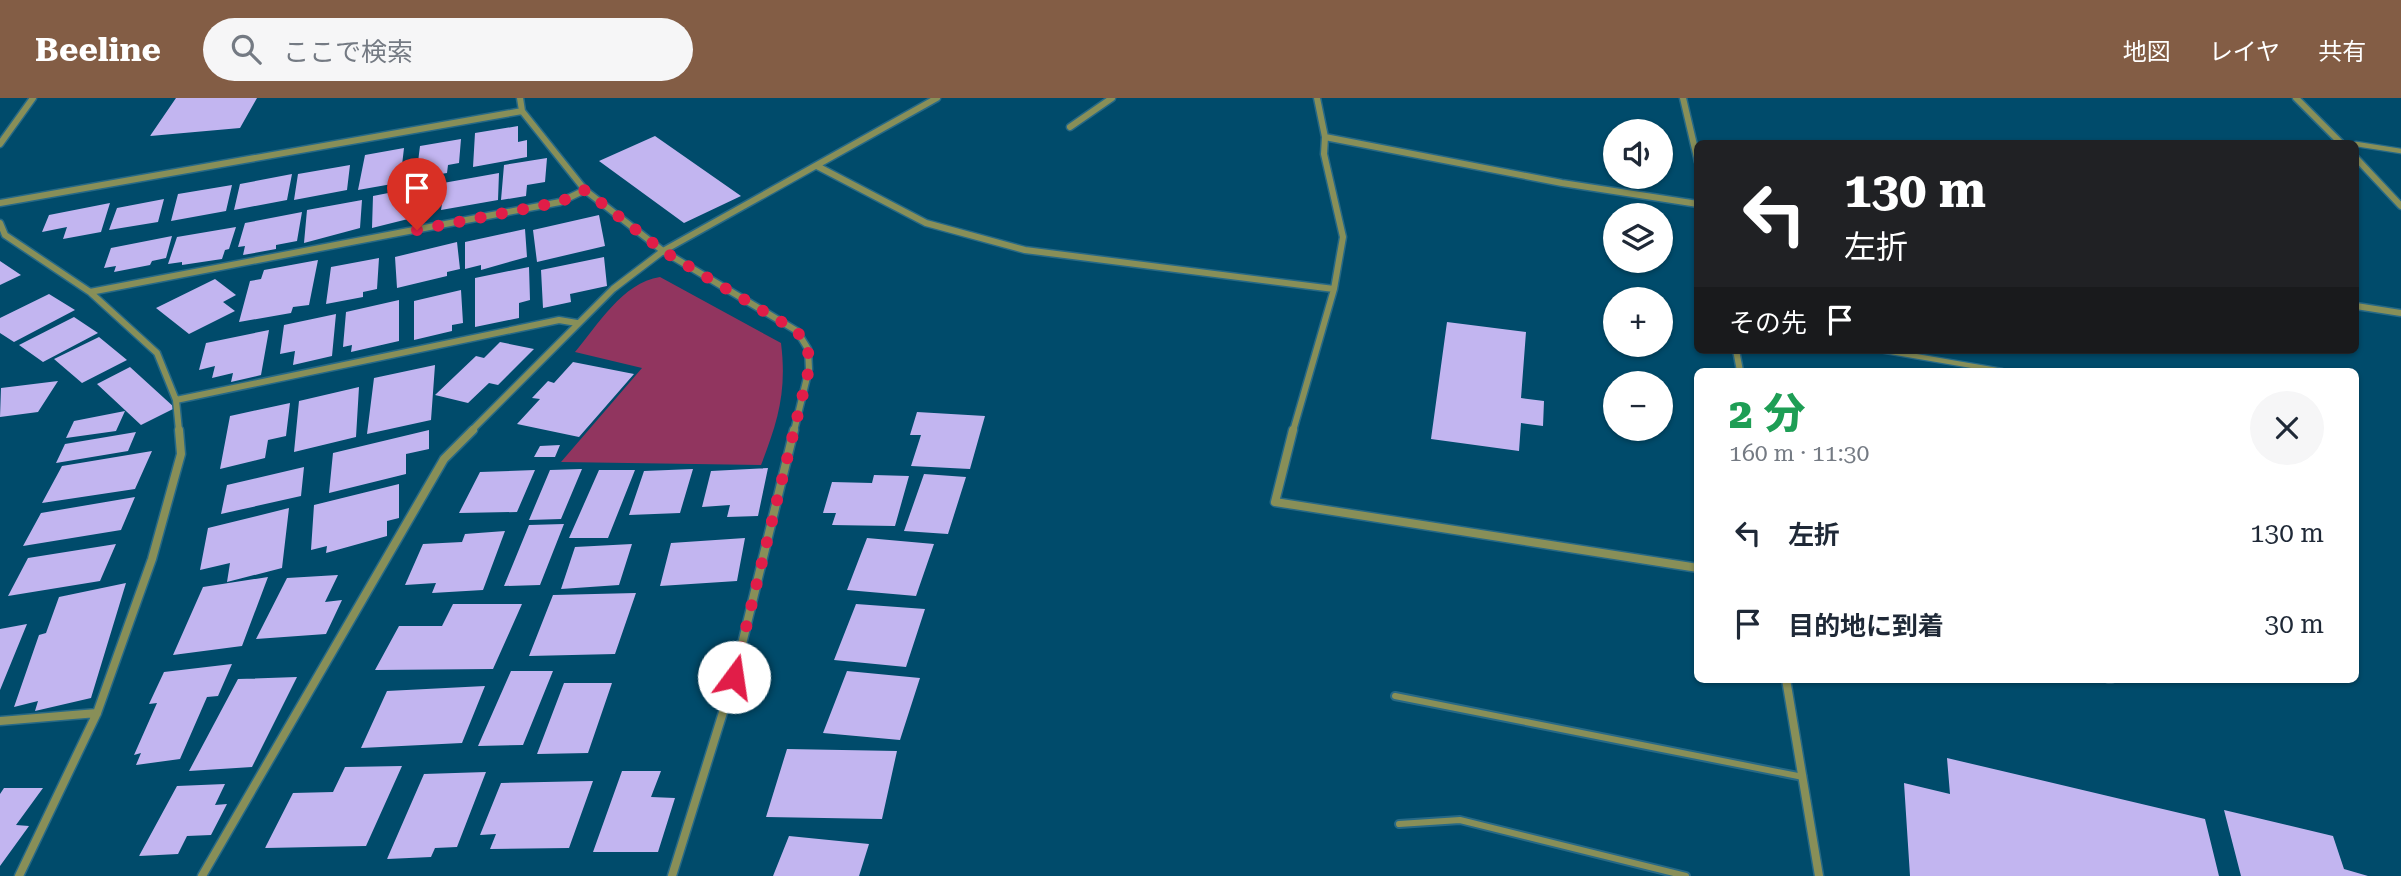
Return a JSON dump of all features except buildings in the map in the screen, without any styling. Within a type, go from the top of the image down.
[{"type":"street","points":[[0,144],[33,98]]},
{"type":"street","points":[[520,98],[522,110],[585,190],[663,251],[797,331],[808,349],[809,369],[734,677],[673,876]]},
{"type":"street","points":[[202,876],[444,459],[577,323],[613,289],[663,251],[937,98]]},
{"type":"street","points":[[1070,127],[1112,98]]},
{"type":"street","points":[[1317,98],[1325,137],[1324,154],[1343,237],[1334,289],[1304,388],[1275,502],[1694,567]]},
{"type":"street","points":[[1683,98],[1694,145]]},
{"type":"street","points":[[2296,98],[2338,140]]},
{"type":"street","points":[[0,203],[522,110]]},
{"type":"street","points":[[1325,137],[1562,183],[1694,203]]},
{"type":"street","points":[[2359,161],[2401,206]]},
{"type":"street","points":[[817,166],[926,223],[962,235],[1025,250],[1334,289]]},
{"type":"street","points":[[90,292],[560,202],[585,190]]},
{"type":"street","points":[[0,223],[5,235],[90,292],[157,353],[177,400],[181,454],[152,559],[97,713],[19,876]]},
{"type":"street","points":[[2359,306],[2401,313]]},
{"type":"street","points":[[177,400],[559,320],[577,323]]},
{"type":"street","points":[[1787,683],[1819,876]]},
{"type":"street","points":[[0,721],[97,713]]},
{"type":"lane","points":[[2359,144],[2401,151]]},
{"type":"lane","points":[[1903,354],[1985,368]]},
{"type":"lane","points":[[1395,696],[1803,777]]},
{"type":"lane","points":[[1399,824],[1460,820],[1686,876]]},
{"type":"shaded area","points":[[660,277],[781,343],[783,376],[780,406],[761,465],[561,462],[642,368],[575,352],[622,296],[646,281]]},
{"type":"route","points":[[417,230],[560,202],[585,190],[663,251],[797,331],[808,349],[809,369],[734,677]]}]
